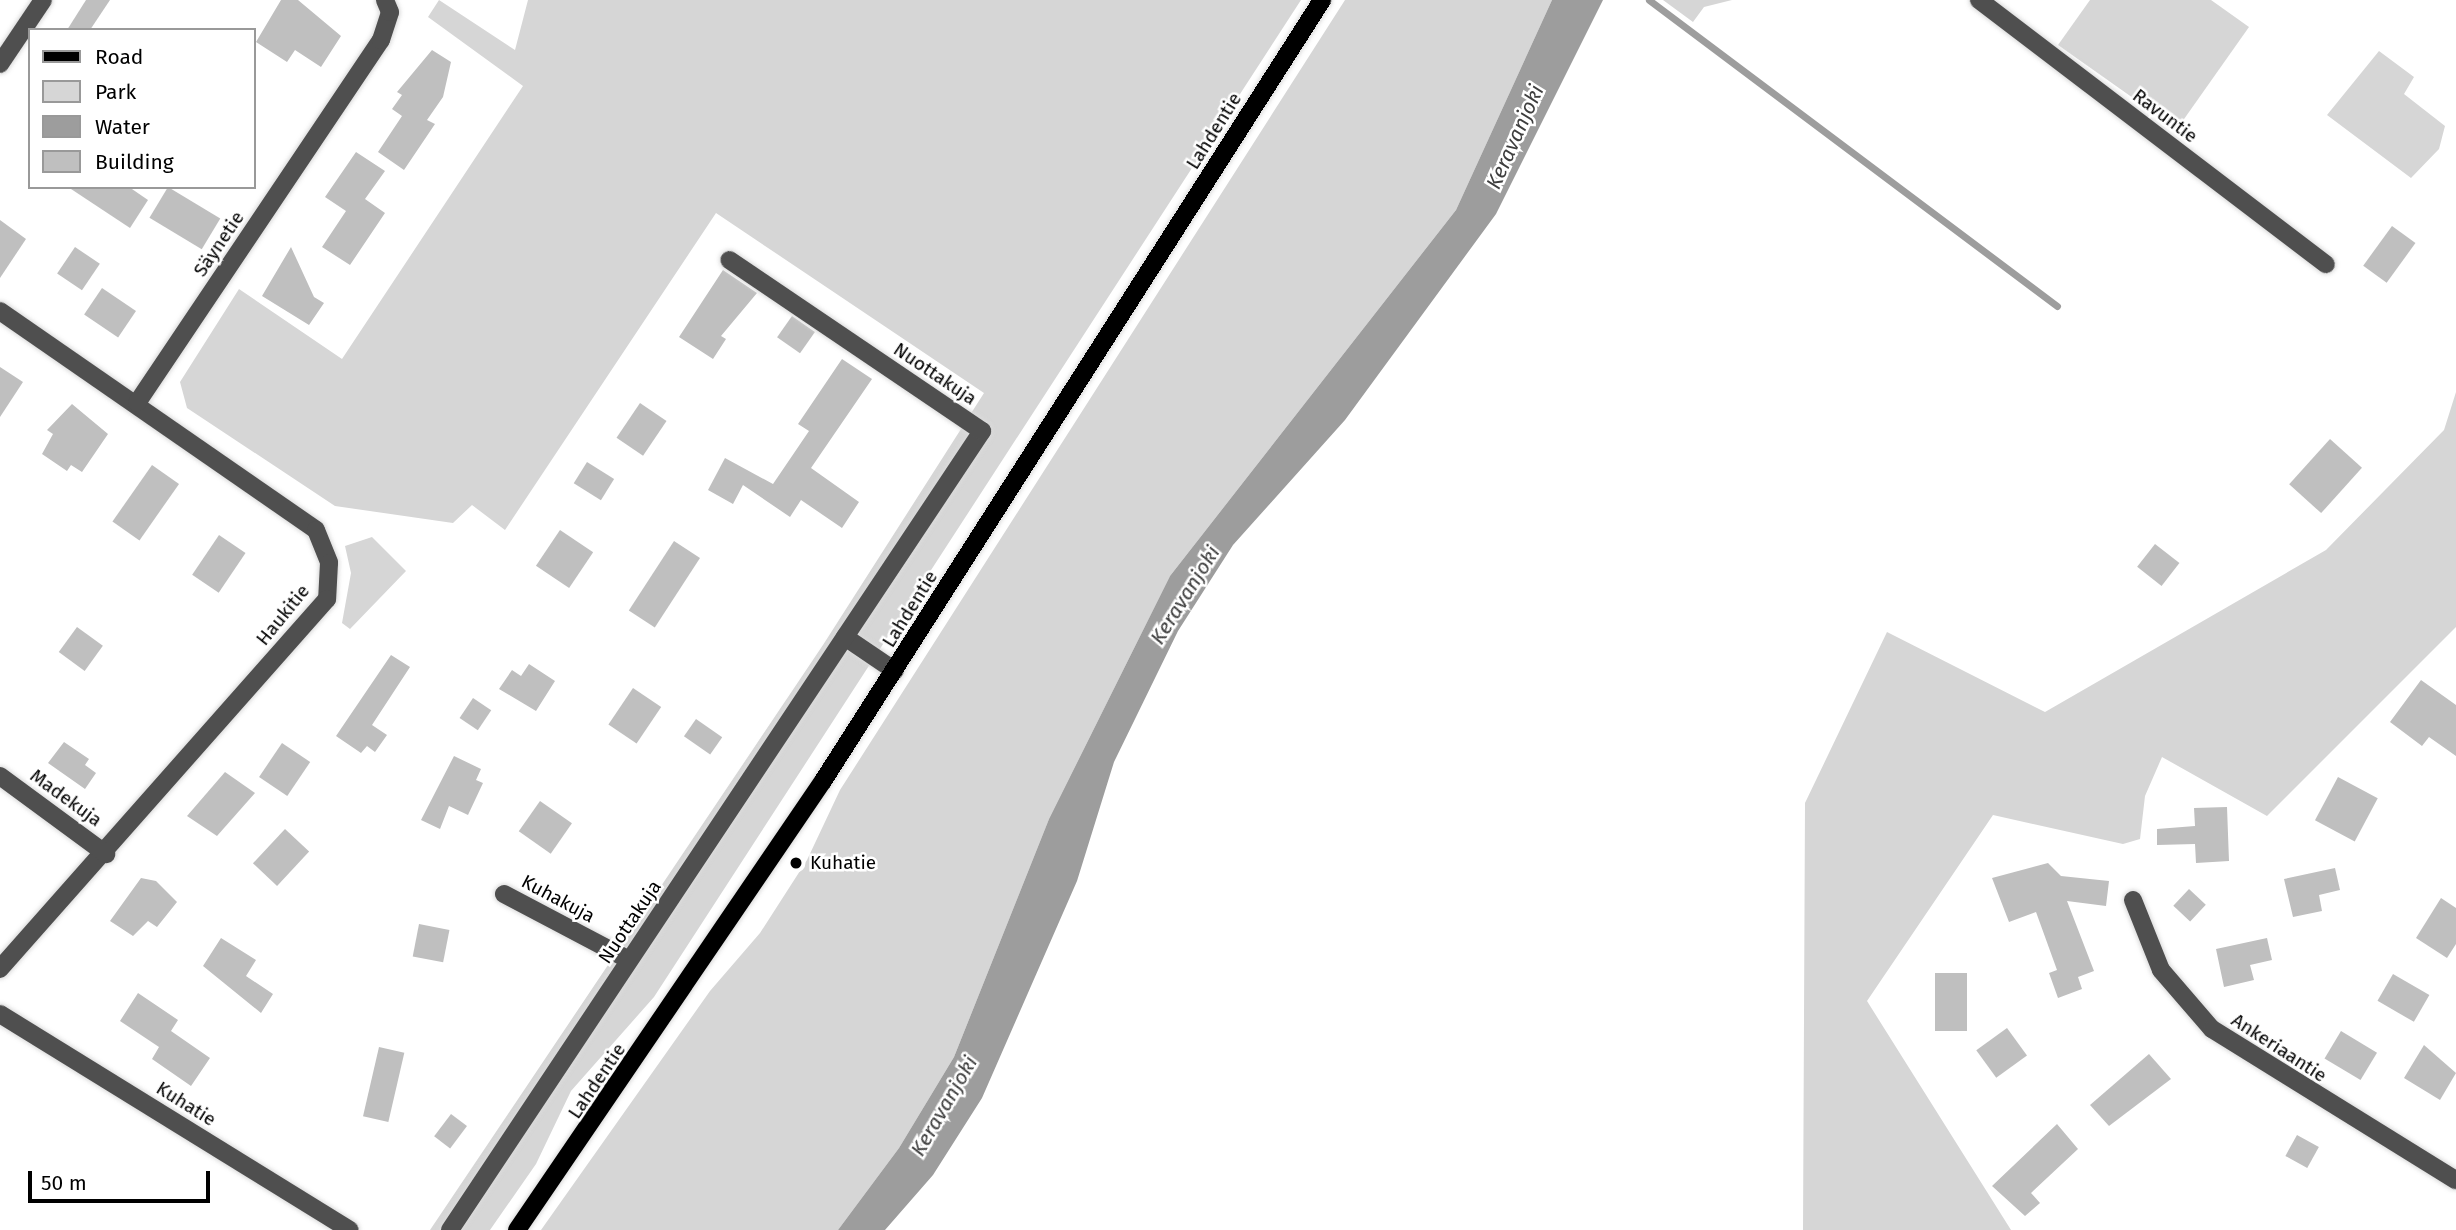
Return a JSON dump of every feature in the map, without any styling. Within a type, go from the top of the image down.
[{"type":"main road","name":"Lahdentie","points":[[517,1230],[895,670],[1322,0]]},
{"type":"street","points":[[0,64],[43,0]]},
{"type":"street","name":"Säynetie","points":[[137,403],[382,40],[390,12],[385,0]]},
{"type":"street","name":"Ravuntie","points":[[1979,0],[2326,264]]},
{"type":"street","name":"Nuottakuja","points":[[450,1230],[982,431],[729,260]]},
{"type":"street","name":"Haukitie","points":[[0,311],[137,403],[316,530],[329,563],[327,599],[106,854],[0,969]]},
{"type":"street","points":[[845,637],[895,670]]},
{"type":"street","name":"Madekuja","points":[[0,776],[106,854]]},
{"type":"street","name":"Kuhakuja","points":[[504,894],[629,960]]},
{"type":"street","name":"Ankeriaantie","points":[[2133,900],[2161,970],[2212,1029],[2456,1180]]},
{"type":"street","name":"Kuhatie","points":[[0,1014],[349,1230]]},
{"type":"green space","points":[[439,0],[515,50],[528,0],[1301,0],[654,997],[571,1091],[536,1164],[490,1230],[430,1230],[823,645],[984,393],[716,213],[505,530],[472,505],[453,523],[335,506],[187,408],[180,382],[239,289],[342,359],[523,86],[428,17]]},
{"type":"green space","points":[[1345,0],[1552,0],[1456,210],[1170,576],[1049,819],[954,1057],[899,1148],[838,1230],[541,1230],[710,991],[760,933],[807,860],[840,790]]},
{"type":"green space","points":[[1663,0],[1732,0],[1704,7],[1693,22]]},
{"type":"green space","points":[[2090,0],[2211,0],[2249,27],[2177,129],[2058,45]]},
{"type":"green space","points":[[2379,51],[2414,77],[2404,94],[2445,126],[2439,149],[2411,178],[2327,115]]},
{"type":"green space","points":[[2456,392],[2456,627],[2267,816],[2162,757],[2145,796],[2140,839],[2123,844],[1993,815],[1867,1001],[2011,1230],[1803,1230],[1805,803],[1887,632],[2045,712],[2326,550],[2444,430]]},
{"type":"green space","points":[[372,537],[406,571],[350,629],[342,623],[351,573],[345,546]]},
{"type":"water","name":"Keravanjoki","points":[[1552,0],[1603,0],[1496,214],[1345,420],[1233,545],[1178,631],[1114,762],[1077,881],[982,1098],[933,1175],[885,1230],[838,1230],[899,1148],[954,1057],[1049,819],[1170,576],[1456,210]]},
{"type":"building","points":[[86,0],[110,0],[91,28],[68,28]]},
{"type":"building","points":[[281,0],[298,0],[341,36],[321,67],[295,50],[287,62],[256,42]]},
{"type":"building","points":[[432,50],[451,62],[443,97],[427,120],[435,124],[404,170],[378,152],[402,116],[392,109],[402,95],[397,92]]},
{"type":"building","points":[[356,152],[385,171],[365,199],[385,213],[350,265],[322,247],[346,211],[325,197]]},
{"type":"building","points":[[71,189],[132,189],[148,200],[130,228]]},
{"type":"building","points":[[167,189],[171,189],[220,218],[202,249],[149,218]]},
{"type":"building","points":[[0,220],[26,239],[0,278]]},
{"type":"building","points":[[2392,226],[2415,243],[2387,283],[2363,266]]},
{"type":"building","points":[[75,247],[100,264],[82,290],[57,274]]},
{"type":"building","points":[[291,247],[314,297],[324,303],[309,325],[262,296]]},
{"type":"building","points":[[723,270],[757,293],[721,336],[726,339],[713,359],[679,337]]},
{"type":"building","points":[[102,288],[136,311],[118,337],[84,315]]},
{"type":"building","points":[[792,316],[815,332],[800,353],[777,337]]},
{"type":"building","points":[[842,359],[872,379],[811,468],[859,502],[842,528],[801,500],[790,517],[743,485],[733,504],[708,490],[725,458],[773,484],[809,431],[798,424]]},
{"type":"building","points":[[0,367],[23,382],[0,417]]},
{"type":"building","points":[[640,403],[667,421],[643,456],[617,438]]},
{"type":"building","points":[[72,404],[108,434],[82,472],[71,465],[67,471],[42,454],[53,434],[47,430]]},
{"type":"building","points":[[2330,439],[2362,468],[2321,513],[2289,484]]},
{"type":"building","points":[[587,462],[614,479],[601,500],[574,483]]},
{"type":"building","points":[[152,465],[179,484],[139,540],[112,522]]},
{"type":"building","points":[[560,530],[593,552],[569,588],[536,566]]},
{"type":"building","points":[[219,535],[246,553],[219,593],[192,575]]},
{"type":"building","points":[[674,541],[700,558],[655,627],[629,611]]},
{"type":"building","points":[[2155,544],[2179,563],[2162,586],[2137,567]]},
{"type":"building","points":[[77,627],[103,646],[85,671],[59,652]]},
{"type":"building","points":[[391,655],[410,667],[372,725],[387,735],[375,752],[367,746],[361,753],[336,736]]},
{"type":"building","points":[[529,664],[555,681],[536,711],[499,689],[512,670],[521,676]]},
{"type":"building","points":[[2421,680],[2456,705],[2456,756],[2429,737],[2422,746],[2390,722]]},
{"type":"building","points":[[633,688],[661,707],[637,743],[608,724]]},
{"type":"building","points":[[473,698],[491,710],[478,730],[460,718]]},
{"type":"building","points":[[696,719],[722,737],[710,755],[684,736]]},
{"type":"building","points":[[64,742],[89,759],[85,765],[96,773],[85,789],[48,763]]},
{"type":"building","points":[[282,743],[310,762],[287,796],[259,777]]},
{"type":"building","points":[[454,756],[481,769],[476,780],[483,783],[468,815],[449,806],[440,829],[421,820]]},
{"type":"building","points":[[225,772],[255,793],[217,836],[187,816]]},
{"type":"building","points":[[2338,777],[2378,798],[2355,841],[2315,820]]},
{"type":"building","points":[[540,801],[572,823],[551,854],[519,831]]},
{"type":"building","points":[[2227,807],[2229,861],[2196,863],[2195,844],[2157,845],[2157,829],[2195,826],[2194,808]]},
{"type":"building","points":[[285,829],[309,852],[277,886],[253,863]]},
{"type":"building","points":[[2048,863],[2061,876],[2109,881],[2106,906],[2067,901],[2094,971],[2078,977],[2082,989],[2058,998],[2049,973],[2057,970],[2036,912],[2009,922],[1992,878]]},
{"type":"building","points":[[2335,868],[2340,890],[2319,895],[2322,911],[2293,917],[2284,879]]},
{"type":"building","points":[[141,878],[156,881],[177,902],[157,927],[148,921],[133,936],[110,921]]},
{"type":"building","points":[[2189,889],[2206,905],[2190,922],[2173,906]]},
{"type":"building","points":[[2441,898],[2456,908],[2456,944],[2447,958],[2416,938]]},
{"type":"building","points":[[419,924],[449,930],[443,962],[413,956]]},
{"type":"building","points":[[221,938],[256,960],[246,976],[273,994],[261,1013],[203,966]]},
{"type":"building","points":[[2267,938],[2272,960],[2250,965],[2254,980],[2224,987],[2216,949]]},
{"type":"building","points":[[1935,973],[1967,973],[1967,1031],[1935,1031]]},
{"type":"building","points":[[2393,974],[2429,995],[2414,1022],[2378,1001]]},
{"type":"building","points":[[138,993],[178,1020],[171,1031],[210,1058],[191,1086],[152,1059],[159,1047],[120,1021]]},
{"type":"building","points":[[2007,1028],[2027,1056],[1996,1078],[1976,1050]]},
{"type":"building","points":[[2341,1031],[2377,1053],[2361,1080],[2325,1058]]},
{"type":"building","points":[[2424,1045],[2456,1073],[2440,1100],[2404,1078]]},
{"type":"building","points":[[379,1047],[404,1053],[388,1122],[363,1116]]},
{"type":"building","points":[[2149,1054],[2171,1079],[2109,1126],[2090,1105]]},
{"type":"building","points":[[451,1114],[467,1126],[450,1148],[434,1136]]},
{"type":"building","points":[[2057,1124],[2078,1149],[2031,1193],[2040,1203],[2025,1216],[1992,1186]]},
{"type":"building","points":[[2297,1135],[2319,1147],[2307,1168],[2285,1156]]},
{"type":"waterway","points":[[1649,0],[2057,306]]},
{"type":"place","name":"Kuhatie","points":[[796,863]]}]
